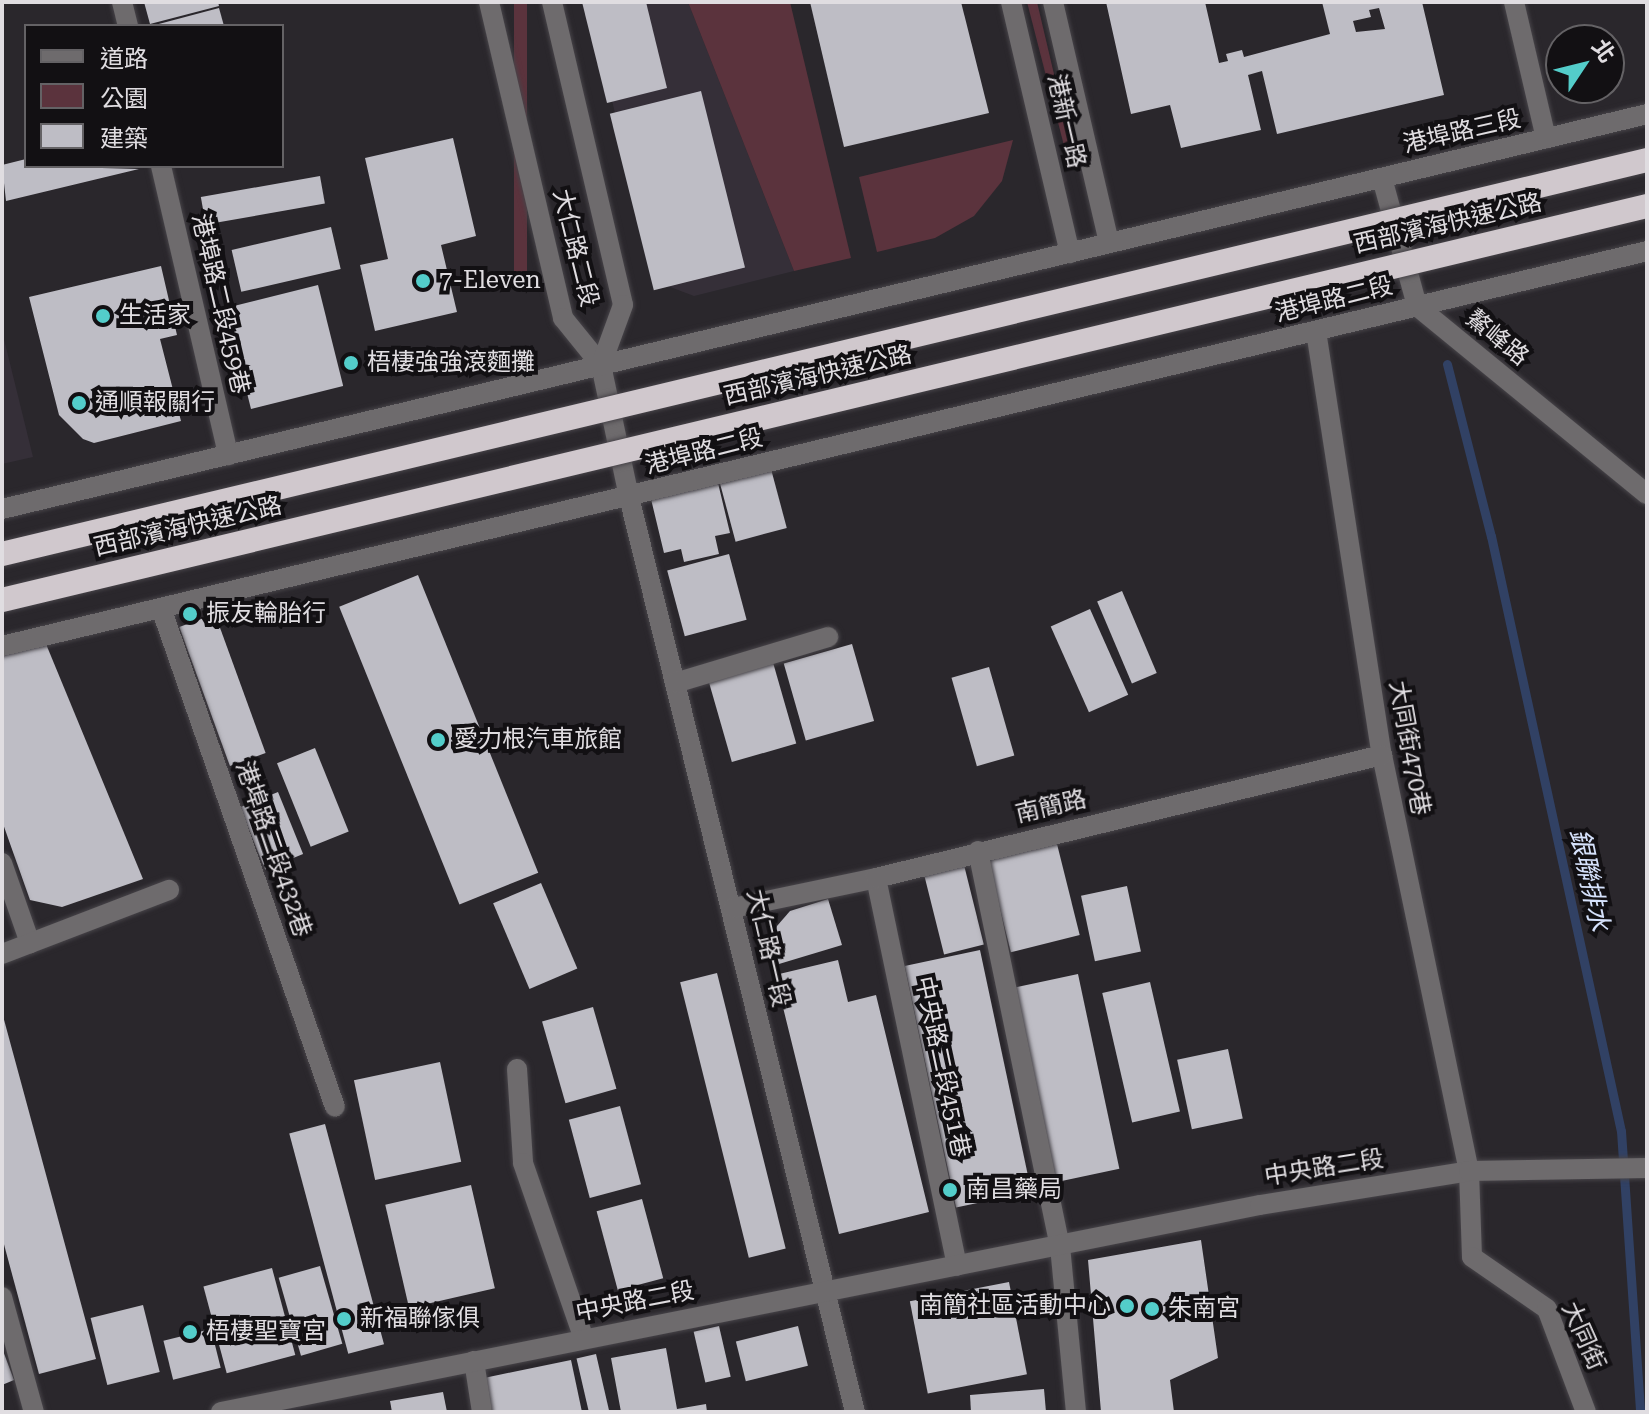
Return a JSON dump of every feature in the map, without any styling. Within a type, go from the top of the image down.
[{"type":"highway","name":"西部濱海快速公路","points":[[2,554],[1647,160]]},
{"type":"highway","name":"西部濱海快速公路","points":[[2,600],[1647,206]]},
{"type":"street","points":[[122,2],[128,24]]},
{"type":"street","name":"大仁路二段","points":[[489,2],[563,318],[601,365]]},
{"type":"street","name":"大仁路二段","points":[[552,2],[623,305],[601,365]]},
{"type":"street","name":"港新一路","points":[[1011,2],[1070,253]]},
{"type":"street","name":"港新一路","points":[[1053,2],[1109,243]]},
{"type":"street","points":[[1514,2],[1546,138]]},
{"type":"street","name":"港埠路三段","points":[[1382,178],[1647,114]]},
{"type":"street","name":"港埠路二段459巷","points":[[161,168],[228,455]]},
{"type":"street","points":[[2,509],[1382,178],[1417,306],[1647,251]]},
{"type":"street","name":"港埠路二段","points":[[2,646],[1417,306]]},
{"type":"street","name":"鰲峰路","points":[[1417,306],[1647,494]]},
{"type":"street","name":"大同街470巷","points":[[1316,331],[1382,755],[1469,1171]]},
{"type":"street","name":"大仁路一段","points":[[601,365],[629,497],[733,908],[822,1292],[855,1412]]},
{"type":"street","name":"港埠路二段432巷","points":[[161,608],[335,1107]]},
{"type":"street","points":[[675,683],[828,637]]},
{"type":"street","name":"南簡路","points":[[733,908],[876,878],[1382,755]]},
{"type":"street","points":[[978,851],[1060,1246],[1076,1412]]},
{"type":"street","points":[[2,863],[30,943]]},
{"type":"street","name":"中央路二段451巷","points":[[876,878],[957,1266]]},
{"type":"street","points":[[2,954],[169,890]]},
{"type":"street","points":[[517,1069],[523,1163],[584,1339]]},
{"type":"street","name":"中央路二段","points":[[221,1412],[1060,1246],[1469,1171],[1642,1168]]},
{"type":"street","name":"大同街","points":[[1469,1171],[1472,1257],[1547,1309],[1586,1412]]},
{"type":"street","points":[[2,1297],[34,1412]]},
{"type":"street","points":[[474,1361],[482,1412]]},
{"type":"shaded area","points":[[589,2],[688,2],[794,271],[694,296],[665,285],[629,173]]},
{"type":"shaded area","points":[[2,331],[33,457],[2,464]]},
{"type":"green space","points":[[514,2],[527,2],[527,284],[514,284]]},
{"type":"green space","points":[[688,2],[790,2],[851,258],[794,271]]},
{"type":"green space","points":[[1027,2],[1037,2],[1074,159],[1069,165]]},
{"type":"green space","points":[[1013,140],[1002,181],[974,216],[935,238],[877,252],[859,177]]},
{"type":"building","points":[[144,2],[218,2],[219,6],[150,24]]},
{"type":"building","points":[[582,2],[646,2],[667,88],[607,103]]},
{"type":"building","points":[[810,2],[961,2],[989,113],[844,147]]},
{"type":"building","points":[[1106,2],[1205,2],[1219,63],[1228,61],[1226,54],[1242,50],[1244,57],[1330,34],[1322,2],[1422,2],[1444,95],[1277,134],[1262,71],[1248,75],[1261,130],[1181,148],[1170,105],[1131,114]],"holes":[[[1379,8],[1385,29],[1356,32],[1353,21],[1371,17],[1369,10]]]},
{"type":"building","points":[[219,8],[223,24],[159,24]]},
{"type":"building","points":[[701,91],[745,268],[654,290],[610,114]]},
{"type":"building","points":[[453,138],[476,236],[441,245],[457,312],[375,331],[360,265],[388,259],[365,158]]},
{"type":"building","points":[[24,160],[24,168],[139,169],[6,201],[2,165]]},
{"type":"building","points":[[320,176],[325,204],[206,225],[201,197]]},
{"type":"building","points":[[331,227],[341,269],[241,292],[232,250]]},
{"type":"building","points":[[161,266],[177,335],[160,339],[181,421],[94,443],[83,439],[59,415],[29,297]]},
{"type":"building","points":[[318,285],[343,386],[251,409],[226,308]]},
{"type":"building","points":[[771,469],[787,528],[736,542],[720,483]]},
{"type":"building","points":[[718,483],[730,533],[715,536],[719,554],[684,562],[681,549],[664,553],[651,499]]},
{"type":"building","points":[[729,554],[747,620],[685,636],[667,571]]},
{"type":"building","name":"愛力根汽車旅館","points":[[418,575],[538,873],[459,904],[339,607]]},
{"type":"building","points":[[1122,591],[1157,673],[1132,683],[1097,602]]},
{"type":"building","points":[[1090,609],[1128,695],[1089,712],[1051,626]]},
{"type":"building","points":[[215,614],[266,753],[230,766],[179,627]]},
{"type":"building","points":[[46,644],[143,879],[62,907],[30,900],[2,821],[2,654]]},
{"type":"building","points":[[852,644],[874,721],[806,740],[784,664]]},
{"type":"building","points":[[772,659],[796,744],[732,762],[708,677]]},
{"type":"building","points":[[989,667],[1014,755],[977,766],[952,678]]},
{"type":"building","points":[[315,748],[349,831],[311,847],[277,763]]},
{"type":"building","points":[[278,792],[303,854],[265,869],[240,807]]},
{"type":"building","points":[[1056,840],[1080,935],[1011,952],[987,857]]},
{"type":"building","points":[[964,865],[984,945],[944,954],[924,875]]},
{"type":"building","points":[[541,883],[577,969],[529,989],[493,903]]},
{"type":"building","points":[[1127,886],[1141,952],[1095,961],[1081,896]]},
{"type":"building","points":[[828,899],[842,945],[779,964],[773,941],[777,926],[790,911]]},
{"type":"building","points":[[980,950],[1031,1192],[956,1208],[905,966]]},
{"type":"building","points":[[838,960],[848,1002],[876,995],[929,1212],[839,1234],[775,975]]},
{"type":"building","points":[[717,973],[786,1249],[749,1258],[680,982]]},
{"type":"building","points":[[1078,974],[1119,1169],[1056,1182],[1014,988]]},
{"type":"building","points":[[1150,982],[1180,1112],[1132,1123],[1102,993]]},
{"type":"building","points":[[593,1007],[616,1089],[565,1103],[542,1022]]},
{"type":"building","points":[[3,1016],[96,1359],[39,1374],[2,1237]]},
{"type":"building","points":[[1228,1049],[1243,1118],[1192,1129],[1177,1060]]},
{"type":"building","points":[[440,1062],[461,1162],[375,1180],[354,1080]]},
{"type":"building","points":[[620,1106],[641,1184],[590,1198],[569,1120]]},
{"type":"building","points":[[325,1124],[384,1344],[348,1354],[289,1134]]},
{"type":"building","points":[[471,1185],[495,1288],[409,1308],[385,1205]]},
{"type":"building","points":[[642,1199],[663,1278],[618,1290],[597,1211]]},
{"type":"building","name":"朱南宮","points":[[1201,1240],[1218,1358],[1170,1380],[1174,1412],[1101,1412],[1088,1260]]},
{"type":"building","points":[[320,1266],[342,1344],[301,1356],[279,1278]]},
{"type":"building","points":[[272,1268],[295,1355],[227,1373],[203,1286]]},
{"type":"building","points":[[1009,1282],[1027,1374],[928,1394],[910,1301]]},
{"type":"building","points":[[143,1305],[160,1372],[107,1385],[91,1318]]},
{"type":"building","points":[[719,1326],[731,1377],[705,1383],[694,1332]]},
{"type":"building","points":[[798,1326],[808,1366],[746,1381],[736,1341]]},
{"type":"building","points":[[211,1329],[221,1368],[173,1380],[163,1341]]},
{"type":"building","points":[[2,1348],[14,1380],[2,1385]]},
{"type":"building","points":[[666,1348],[677,1409],[706,1404],[707,1412],[621,1412],[611,1358]]},
{"type":"building","points":[[596,1354],[609,1411],[589,1412],[577,1358]]},
{"type":"building","points":[[571,1360],[582,1412],[492,1412],[484,1378]]},
{"type":"building","points":[[1044,1389],[1046,1412],[971,1412],[970,1395]]},
{"type":"building","points":[[443,1392],[447,1412],[392,1412],[390,1401]]},
{"type":"waterway","name":"銀聯排水","points":[[1447,364],[1491,536],[1621,1131],[1640,1412]]},
{"type":"place","name":"7-Eleven","points":[[423,281]]},
{"type":"place","name":"生活家","points":[[103,316]]},
{"type":"place","name":"梧棲強強滾麵攤","points":[[351,363]]},
{"type":"place","name":"通順報關行","points":[[79,403]]},
{"type":"place","name":"振友輪胎行","points":[[190,614]]},
{"type":"place","name":"愛力根汽車旅館","points":[[438,740]]},
{"type":"place","name":"南昌藥局","points":[[950,1190]]},
{"type":"place","name":"南簡社區活動中心","points":[[1127,1306]]},
{"type":"place","name":"朱南宮","points":[[1152,1309]]},
{"type":"place","name":"新福聯傢俱","points":[[344,1319]]},
{"type":"place","name":"梧棲聖寶宮","points":[[190,1332]]}]
